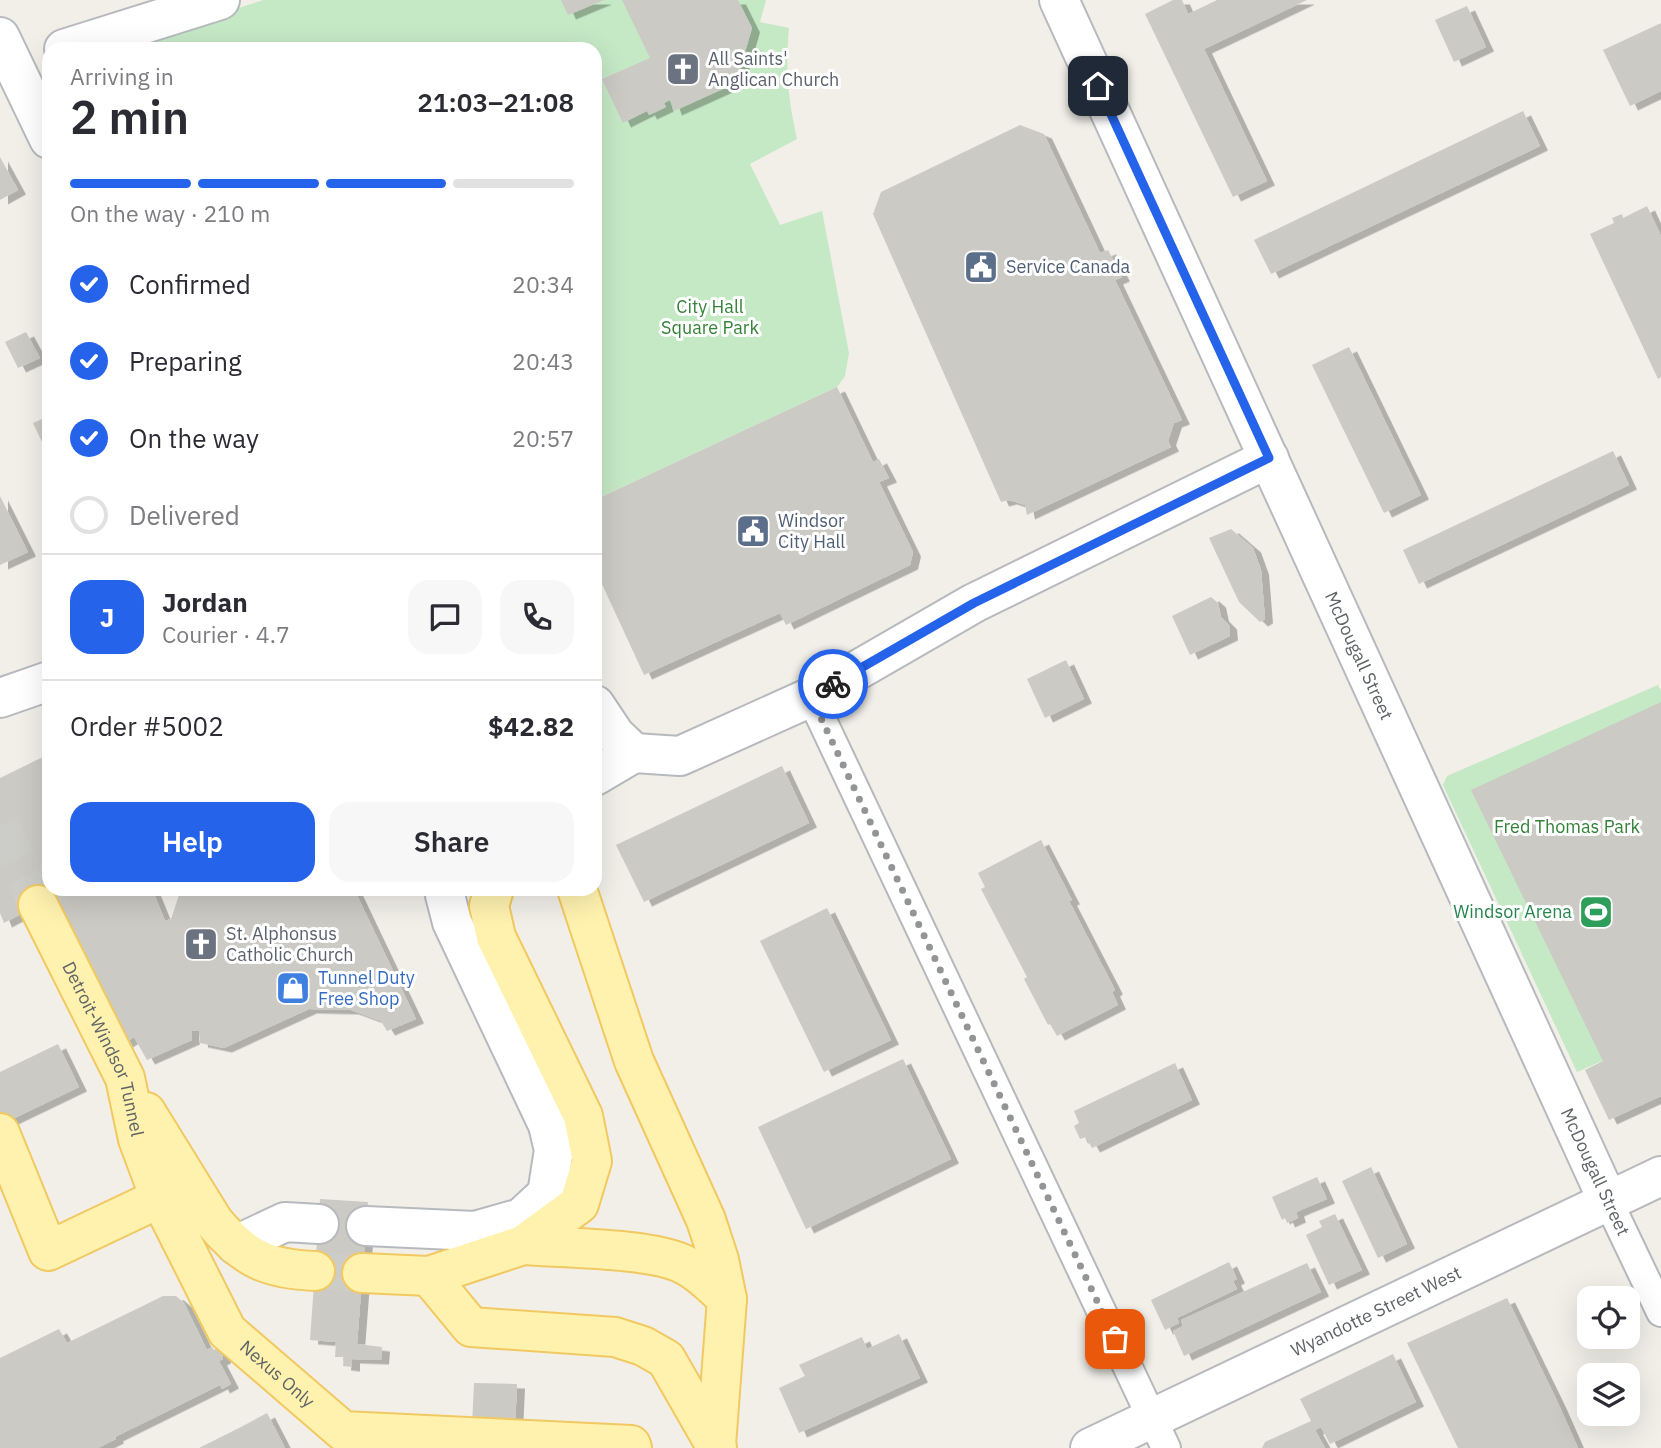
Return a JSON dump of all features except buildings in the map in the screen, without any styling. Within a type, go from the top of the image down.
[{"type":"main road","points":[[362,1273],[429,1276],[523,1245],[579,1204],[592,1161],[583,1116],[496,937],[489,906],[492,896]]},
{"type":"main road","points":[[579,896],[634,1061],[712,1236],[727,1299],[716,1447]]},
{"type":"main road","name":"Detroit-Windsor Tunnel","points":[[38,905],[125,1078],[138,1139],[160,1198]]},
{"type":"main road","points":[[125,1078],[214,1222],[236,1245],[276,1268],[315,1271]]},
{"type":"main road","points":[[0,1133],[48,1251],[160,1198]]},
{"type":"main road","name":"Nexus Only","points":[[160,1198],[227,1331],[344,1432],[471,1436],[631,1445],[632,1448]]},
{"type":"main road","points":[[523,1245],[655,1256],[682,1263],[701,1275],[727,1299]]},
{"type":"main road","points":[[429,1276],[471,1327],[615,1338],[643,1346],[666,1359],[716,1447]]},
{"type":"street","points":[[86,42],[220,0]]},
{"type":"street","name":"McDougall Street","points":[[1059,0],[1661,1312]]},
{"type":"street","points":[[42,54],[4,57],[42,126]]},
{"type":"street","points":[[602,772],[634,753],[680,756],[811,697],[974,603],[1269,458]]},
{"type":"street","points":[[0,698],[42,683]]},
{"type":"street","points":[[811,697],[1159,1433]]},
{"type":"street","points":[[602,715],[615,734],[634,753]]},
{"type":"street","points":[[366,1226],[475,1231],[521,1218],[547,1194],[554,1150],[548,1125],[452,922],[445,896]]},
{"type":"street","name":"Wyandotte Street West","points":[[1090,1448],[1159,1433],[1661,1176]]},
{"type":"street","points":[[236,1245],[285,1222],[319,1224]]},
{"type":"green space","name":"City Hall Square Park","points":[[264,0],[766,0],[760,22],[789,28],[788,84],[797,139],[750,164],[780,225],[822,211],[849,353],[845,376],[837,387],[602,497],[602,42],[129,42]]},
{"type":"green space","name":"Fred Thomas Park","points":[[1658,685],[1661,691],[1661,1035],[1577,1072],[1443,785],[1447,776]]},
{"type":"tunnel","points":[[0,825],[38,905]]},
{"type":"tunnel","points":[[315,1271],[362,1273]]},
{"type":"way so far","points":[[833,684],[811,697],[1115,1339]]},
{"type":"place","name":"All Saints' Anglican Church","points":[[683,69]]},
{"type":"place","name":"Service Canada","points":[[981,267]]},
{"type":"place","name":"Windsor City Hall","points":[[753,531]]},
{"type":"place","name":"Windsor Arena","points":[[1596,912]]},
{"type":"place","name":"St. Alphonsus Catholic Church","points":[[201,944]]},
{"type":"place","name":"Tunnel Duty Free Shop","points":[[293,988]]},
{"type":"route","points":[[833,684],[974,603],[1269,458],[1098,86]]}]
